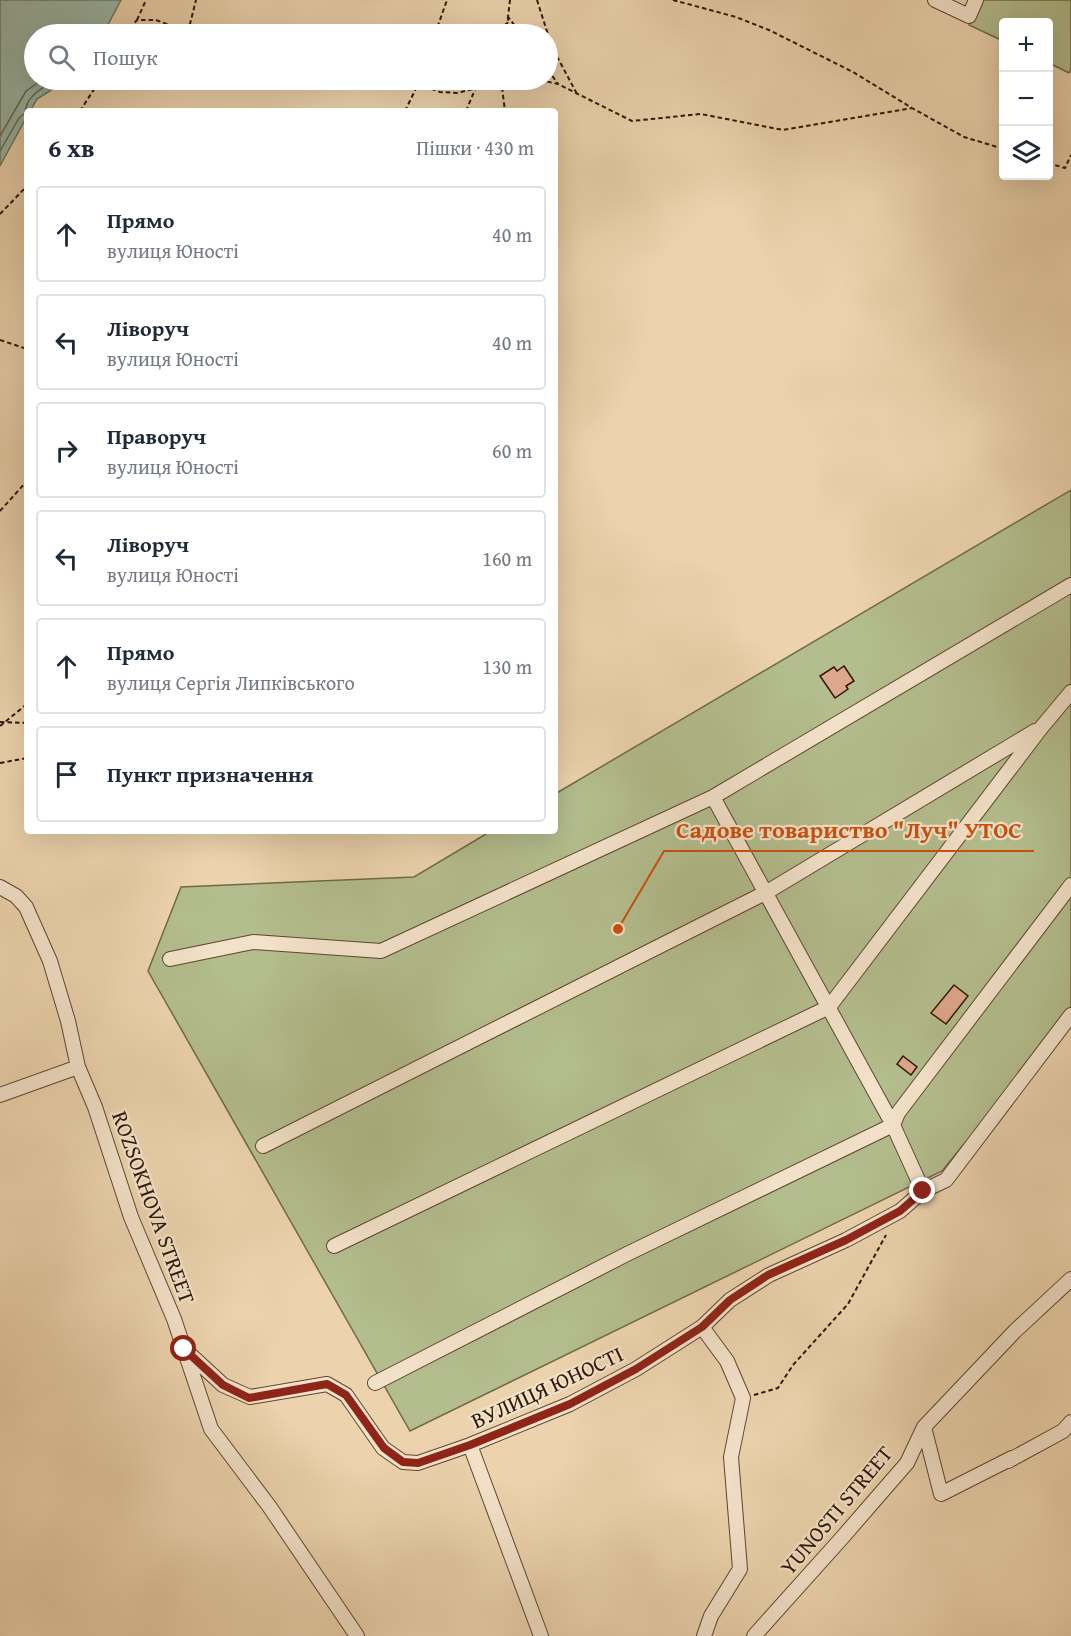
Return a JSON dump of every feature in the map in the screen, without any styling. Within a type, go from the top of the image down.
[{"type":"street","points":[[935,0],[969,16],[976,0]]},
{"type":"street","points":[[170,959],[253,942],[381,951],[713,797],[1071,585]]},
{"type":"street","points":[[334,1246],[829,1007],[1041,728],[1071,692]]},
{"type":"street","points":[[263,1146],[767,892],[1041,728]]},
{"type":"street","points":[[713,797],[893,1125],[923,1191]]},
{"type":"street","points":[[375,1383],[638,1249],[893,1125],[898,1113],[1071,885]]},
{"type":"street","name":"ROZSOKHOVA STREET","points":[[0,887],[16,896],[26,907],[50,961],[68,1021],[78,1067],[95,1107],[131,1217],[184,1349],[211,1429],[269,1506],[357,1636]]},
{"type":"street","name":"ВУЛИЦЯ ЮНОСТІ","points":[[184,1349],[223,1385],[249,1398],[327,1384],[346,1395],[384,1448],[403,1462],[418,1463],[470,1445],[579,1399],[636,1369],[702,1327],[730,1300],[768,1275],[846,1240],[900,1211],[923,1191],[946,1180],[1071,1015]]},
{"type":"street","points":[[0,1095],[78,1067]]},
{"type":"street","name":"YUNOSTI STREET","points":[[754,1636],[907,1463],[924,1427],[1015,1331],[1071,1279]]},
{"type":"street","points":[[702,1327],[727,1361],[743,1398],[731,1456],[740,1569],[711,1616],[704,1636]]},
{"type":"street","points":[[924,1427],[941,1494],[1063,1431],[1071,1422]]},
{"type":"street","name":"ВУЛИЦЯ ЮНОСТІ","points":[[470,1445],[541,1636]]},
{"type":"path","points":[[134,24],[146,0]]},
{"type":"path","points":[[190,24],[196,0]]},
{"type":"path","points":[[439,24],[447,0]]},
{"type":"path","points":[[508,24],[510,0]]},
{"type":"path","points":[[537,0],[545,24]]},
{"type":"path","points":[[673,0],[736,17],[769,30],[853,72],[964,137],[999,148]]},
{"type":"path","points":[[506,24],[509,18]]},
{"type":"path","points":[[509,18],[514,24]]},
{"type":"path","points":[[137,20],[156,20],[166,24]]},
{"type":"path","points":[[558,58],[577,94]]},
{"type":"path","points":[[558,84],[632,121],[701,114],[783,130],[912,108]]},
{"type":"path","points":[[82,108],[94,90]]},
{"type":"path","points":[[406,108],[415,90]]},
{"type":"path","points":[[434,90],[457,93],[468,90]]},
{"type":"path","points":[[467,108],[475,90]]},
{"type":"path","points":[[502,90],[505,108]]},
{"type":"path","points":[[1053,164],[1065,168],[1071,155]]},
{"type":"path","points":[[0,214],[24,189]]},
{"type":"path","points":[[0,340],[24,348]]},
{"type":"path","points":[[0,511],[24,484]]},
{"type":"path","points":[[0,726],[2,722],[24,706]]},
{"type":"path","points":[[2,722],[24,723]]},
{"type":"path","points":[[0,763],[24,759]]},
{"type":"path","points":[[743,1398],[778,1388],[793,1365],[848,1304],[888,1232]]},
{"type":"green space","points":[[980,0],[1071,0],[1071,68],[1069,73],[1053,65],[1053,18],[999,18],[999,39],[969,25]]},
{"type":"green space","points":[[1071,490],[1071,1014],[942,1171],[410,1431],[148,971],[181,887],[414,877],[486,834],[558,834],[558,792]]},
{"type":"water","points":[[0,0],[121,0],[108,24],[24,24],[24,90],[51,90],[37,99],[32,108],[24,108],[24,122],[0,166]]},
{"type":"building","points":[[844,666],[854,681],[846,686],[848,689],[835,698],[820,676],[834,667],[837,671]]},
{"type":"building","points":[[954,985],[968,996],[946,1024],[931,1013]]},
{"type":"building","points":[[903,1056],[917,1067],[911,1075],[897,1064]]},
{"type":"place","name":"Садове товариство \"Луч\" УТОС","points":[[618,929]]},
{"type":"route","points":[[184,1349],[223,1385],[249,1398],[327,1384],[346,1395],[384,1448],[403,1462],[418,1463],[470,1445],[570,1404],[636,1369],[702,1327],[730,1300],[768,1275],[846,1240],[900,1211],[923,1191]]}]
